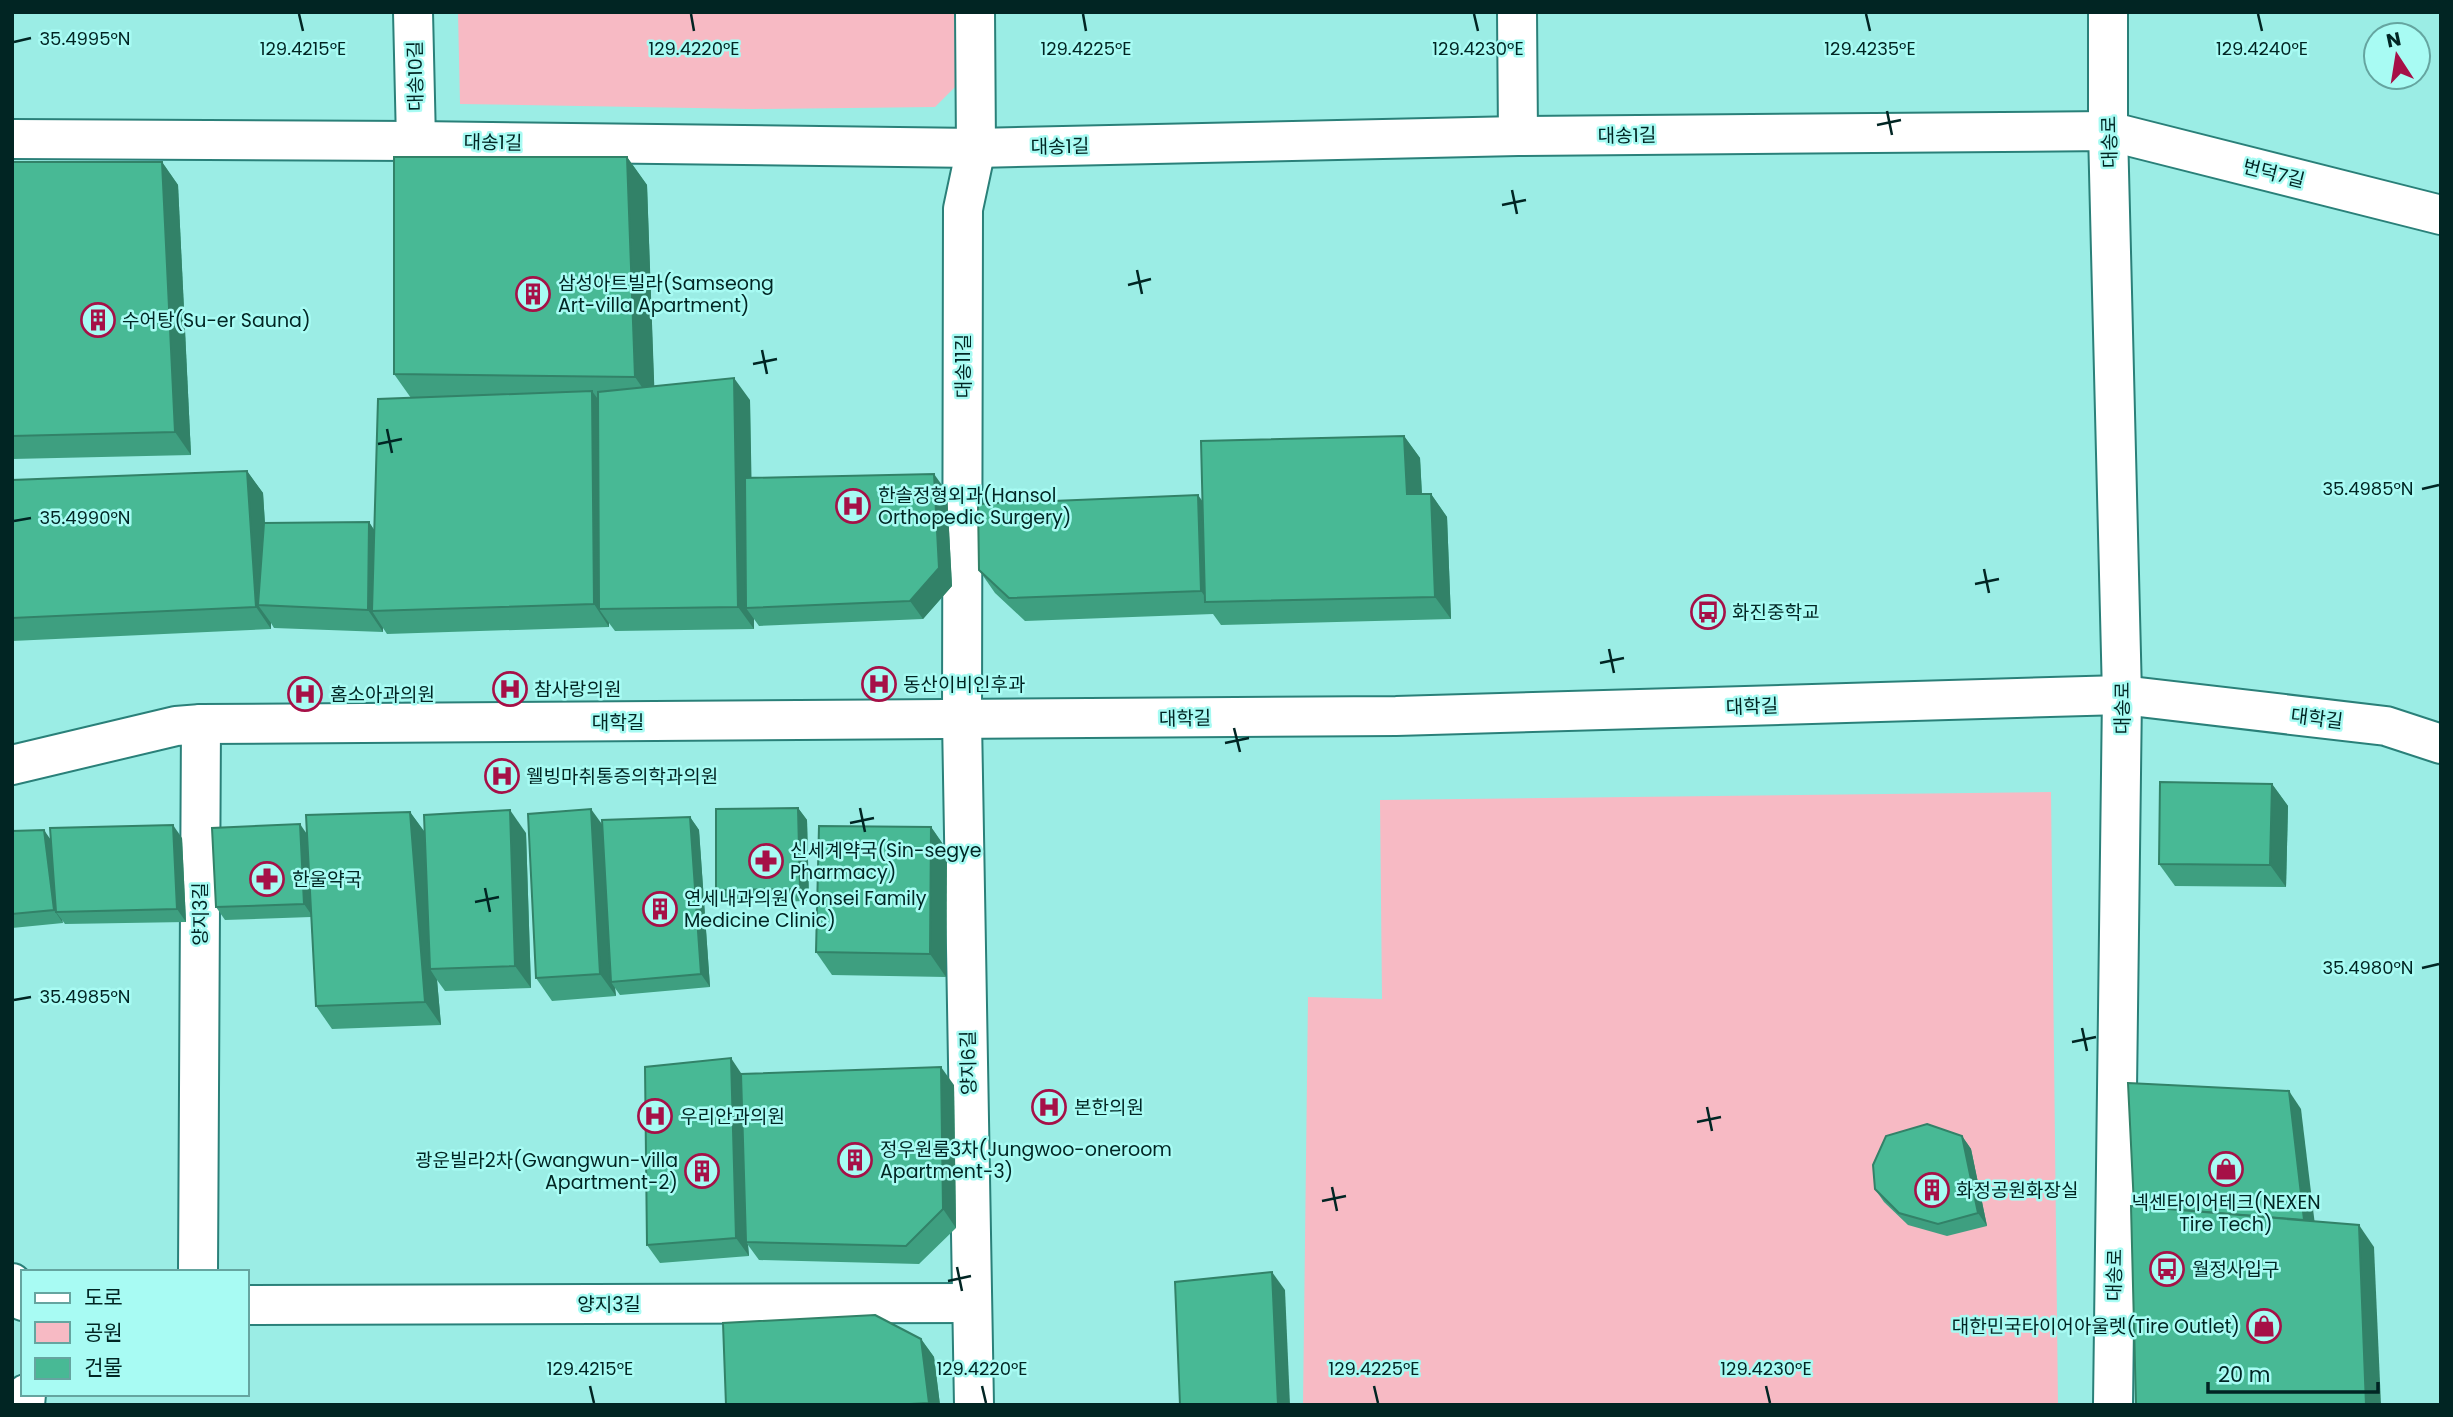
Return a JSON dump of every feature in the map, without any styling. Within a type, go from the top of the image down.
[{"type":"street","name":"대송10길","points":[[413,12],[416,141]]},
{"type":"street","name":"대송11길","points":[[962,720],[963,209],[976,148],[975,12]]},
{"type":"street","points":[[1517,12],[1518,136]]},
{"type":"street","name":"대송로","points":[[2108,12],[2108,131],[2122,695],[2113,1405]]},
{"type":"street","name":"대송1길","points":[[12,139],[976,148],[1518,136],[2108,131]]},
{"type":"street","name":"번덕7길","points":[[2108,131],[2441,215]]},
{"type":"street","name":"대학길","points":[[12,765],[176,726],[201,724],[1396,716],[2122,695],[2386,726],[2441,744]]},
{"type":"street","name":"양지6길","points":[[962,720],[974,1405]]},
{"type":"street","name":"양지3길","points":[[198,1270],[201,724]]},
{"type":"street","name":"양지3길","points":[[248,1305],[972,1303]]},
{"type":"green space","points":[[458,12],[959,12],[962,80],[935,107],[752,109],[460,104]]},
{"type":"green space","points":[[2051,792],[2058,1405],[1303,1405],[1308,997],[1382,999],[1380,800]]},
{"type":"building","name":"삼성아트빌라(Samseong Art-villa Apartment)","points":[[394,157],[627,157],[635,377],[394,374]]},
{"type":"building","name":"수어탕(Su-er Sauna)","points":[[12,162],[162,162],[175,432],[12,436]]},
{"type":"building","points":[[734,378],[738,607],[599,609],[598,392]]},
{"type":"building","points":[[592,391],[594,604],[372,611],[378,399]]},
{"type":"building","points":[[1404,436],[1407,494],[1431,494],[1435,597],[1205,602],[1201,441]]},
{"type":"building","points":[[247,471],[256,607],[12,618],[12,480]]},
{"type":"building","points":[[934,474],[939,568],[910,601],[746,608],[745,478]]},
{"type":"building","points":[[1198,495],[1201,591],[1009,598],[979,570],[978,504]]},
{"type":"building","points":[[369,522],[368,610],[258,605],[264,523]]},
{"type":"building","points":[[2160,782],[2272,784],[2270,865],[2159,864]]},
{"type":"building","name":"신세계약국(Sin-segye Pharmacy)","points":[[798,808],[800,889],[716,890],[716,809]]},
{"type":"building","points":[[591,809],[600,974],[536,978],[528,814]]},
{"type":"building","points":[[510,810],[515,966],[430,969],[424,815]]},
{"type":"building","points":[[410,812],[425,1002],[316,1006],[306,815]]},
{"type":"building","name":"연세내과의원(Yonsei Family Medicine Clinic)","points":[[690,817],[701,974],[611,982],[602,820]]},
{"type":"building","name":"한울약국","points":[[300,824],[304,904],[216,907],[212,828]]},
{"type":"building","points":[[173,825],[177,909],[56,912],[50,828]]},
{"type":"building","points":[[819,826],[931,827],[930,954],[816,952]]},
{"type":"building","points":[[44,830],[54,910],[12,914],[12,831]]},
{"type":"building","name":"광운빌라2차(Gwangwun-villa Apartment-2)","points":[[731,1058],[736,1238],[647,1245],[645,1067]]},
{"type":"building","name":"정우원룸3차(Jungwoo-oneroom Apartment-3)","points":[[941,1067],[943,1209],[906,1246],[746,1242],[741,1074]]},
{"type":"building","name":"넥센타이어테크(NEXEN Tire Tech)","points":[[2128,1083],[2289,1091],[2304,1220],[2134,1206]]},
{"type":"building","name":"화정공원화장실","points":[[1927,1124],[1962,1136],[1978,1213],[1938,1224],[1899,1213],[1875,1189],[1873,1165],[1886,1136]]},
{"type":"building","name":"대한민국타이어아울렛(Tire Outlet)","points":[[2131,1206],[2359,1225],[2366,1405],[2136,1405]]},
{"type":"building","points":[[1272,1272],[1278,1405],[1180,1405],[1175,1282]]},
{"type":"building","points":[[875,1315],[921,1339],[929,1403],[726,1405],[723,1323]]},
{"type":"place","name":"삼성아트빌라(Samseong Art-villa Apartment)","points":[[533,294]]},
{"type":"place","name":"수어탕(Su-er Sauna)","points":[[98,320]]},
{"type":"place","name":"한솔정형외과(Hansol Orthopedic Surgery)","points":[[853,506]]},
{"type":"place","name":"화진중학교","points":[[1708,612]]},
{"type":"place","name":"동산이비인후과","points":[[879,684]]},
{"type":"place","name":"참사랑의원","points":[[510,689]]},
{"type":"place","name":"홈소아과의원","points":[[305,694]]},
{"type":"place","name":"웰빙마취통증의학과의원","points":[[502,776]]},
{"type":"place","name":"신세계약국(Sin-segye Pharmacy)","points":[[766,861]]},
{"type":"place","name":"한울약국","points":[[267,879]]},
{"type":"place","name":"연세내과의원(Yonsei Family Medicine Clinic)","points":[[660,909]]},
{"type":"place","name":"본한의원","points":[[1049,1107]]},
{"type":"place","name":"우리안과의원","points":[[655,1116]]},
{"type":"place","name":"정우원룸3차(Jungwoo-oneroom Apartment-3)","points":[[855,1160]]},
{"type":"place","name":"넥센타이어테크(NEXEN Tire Tech)","points":[[2226,1169]]},
{"type":"place","name":"광운빌라2차(Gwangwun-villa Apartment-2)","points":[[702,1171]]},
{"type":"place","name":"화정공원화장실","points":[[1932,1190]]},
{"type":"place","name":"월정사입구","points":[[2167,1269]]},
{"type":"place","name":"대한민국타이어아울렛(Tire Outlet)","points":[[2264,1326]]}]
